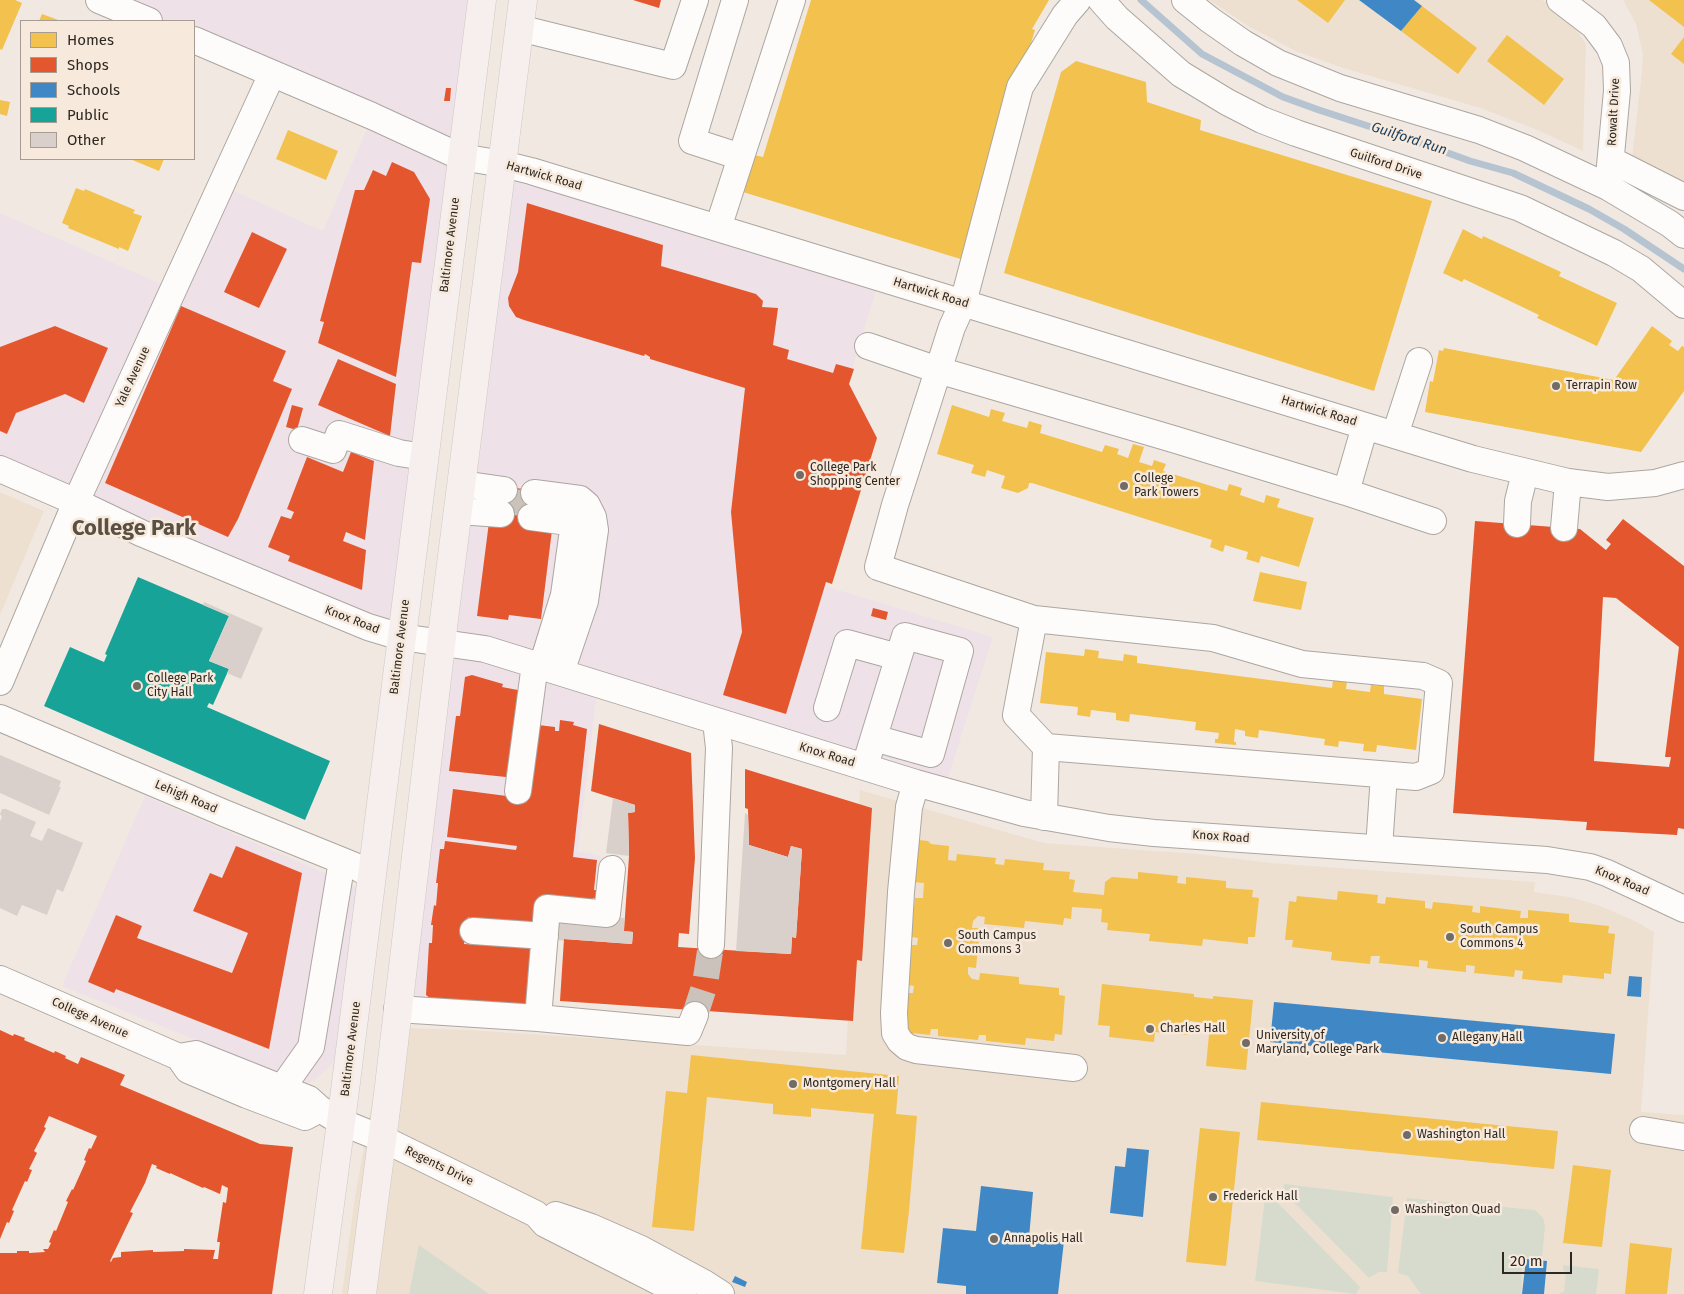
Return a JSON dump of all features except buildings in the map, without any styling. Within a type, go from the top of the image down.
[{"type":"main road","name":"Baltimore Avenue","points":[[318,1294],[331,1116],[372,876],[482,0]]},
{"type":"main road","points":[[362,1294],[383,1139],[441,642],[523,0]]},
{"type":"street","points":[[99,0],[147,20]]},
{"type":"street","points":[[673,66],[695,0]]},
{"type":"street","points":[[736,0],[692,140],[741,157]]},
{"type":"street","points":[[718,228],[792,0]]},
{"type":"street","points":[[1034,619],[1016,715],[1046,747],[1416,776],[1431,771],[1439,683],[1423,676],[1302,664],[1213,638],[1034,619],[878,568],[938,370],[952,327],[963,303],[1020,87],[1065,15],[1078,0]]},
{"type":"street","name":"Guilford Drive","points":[[1101,0],[1117,18],[1181,74],[1227,102],[1262,120],[1296,133],[1520,208],[1641,269],[1684,305]]},
{"type":"street","points":[[1186,0],[1210,20],[1243,43],[1278,63],[1340,88],[1479,130],[1525,148],[1608,187],[1664,220],[1684,235]]},
{"type":"street","name":"Rowalt Drive","points":[[1560,0],[1594,26],[1609,46],[1616,63],[1617,91],[1608,187]]},
{"type":"street","points":[[520,28],[673,66],[711,78]]},
{"type":"street","name":"Hartwick Road","points":[[195,40],[461,156],[531,170],[1473,459],[1568,482],[1608,487],[1650,483],[1684,475]]},
{"type":"street","name":"Yale Avenue","points":[[0,682],[76,502],[130,403],[272,74]]},
{"type":"street","points":[[1611,160],[1684,197]]},
{"type":"street","points":[[868,346],[938,370],[1173,439],[1433,521]]},
{"type":"street","points":[[1395,435],[1419,361]]},
{"type":"street","points":[[1346,492],[1365,426]]},
{"type":"street","points":[[302,440],[333,450],[339,434],[399,453],[424,457]]},
{"type":"street","name":"Knox Road","points":[[0,469],[233,573],[368,627],[401,637],[485,649],[916,783],[1024,814],[1099,827],[1154,833],[1547,860],[1590,867],[1607,873],[1684,909]]},
{"type":"street","points":[[1517,524],[1518,501],[1525,473]]},
{"type":"street","points":[[1564,528],[1568,482]]},
{"type":"street","points":[[460,497],[503,502]]},
{"type":"street","points":[[518,791],[547,668],[585,601],[595,530],[593,517],[587,505],[580,499],[532,505]]},
{"type":"street","points":[[865,766],[905,636],[960,651],[931,754],[874,738]]},
{"type":"street","points":[[826,708],[847,642],[898,657]]},
{"type":"street","name":"Lehigh Road","points":[[0,718],[372,876]]},
{"type":"street","points":[[711,945],[719,748],[716,720]]},
{"type":"street","points":[[1044,817],[1046,747]]},
{"type":"street","points":[[1380,848],[1384,774]]},
{"type":"street","points":[[916,783],[909,807],[902,883],[894,1014],[895,1033],[900,1042],[916,1050],[1074,1068]]},
{"type":"street","points":[[282,1088],[311,1047],[342,862]]},
{"type":"street","points":[[538,1018],[547,908],[607,914],[612,869]]},
{"type":"street","points":[[473,931],[545,936]]},
{"type":"street","name":"College Avenue","points":[[0,979],[179,1057],[188,1070],[247,1095],[304,1117],[331,1116]]},
{"type":"street","points":[[397,1009],[538,1018],[688,1032],[695,1015]]},
{"type":"street","name":"College Avenue","points":[[179,1057],[196,1054],[309,1099],[331,1116]]},
{"type":"street","name":"Regents Drive","points":[[331,1116],[383,1139],[536,1214],[546,1224],[683,1294]]},
{"type":"street","points":[[1643,1130],[1684,1137]]},
{"type":"street","name":"Regents Drive","points":[[536,1214],[553,1214],[591,1226],[641,1249],[721,1294]]},
{"type":"shaded area","points":[[99,0],[481,0],[401,637],[0,469],[0,213],[173,289],[221,185],[323,231],[372,117],[195,40],[195,20],[147,20]]},
{"type":"shaded area","points":[[1209,0],[1542,0],[1571,22],[1586,44],[1583,151],[1535,129],[1480,108],[1343,68],[1298,52],[1251,28]]},
{"type":"shaded area","points":[[1623,0],[1684,0],[1684,211],[1644,185],[1631,166],[1643,55],[1636,24]]},
{"type":"shaded area","name":"College Park Shopping Center","points":[[503,164],[880,278],[848,382],[876,436],[828,587],[993,637],[944,790],[598,684],[578,851],[601,856],[595,912],[546,907],[542,1023],[397,1009]]},
{"type":"shaded area","points":[[0,492],[44,511],[0,615]]},
{"type":"shaded area","name":"University of Maryland, College Park","points":[[860,790],[1044,843],[1198,854],[1271,863],[1535,882],[1534,892],[1570,897],[1598,905],[1635,921],[1654,932],[1641,1112],[1684,1115],[1684,1294],[342,1294],[354,1203],[381,1046],[405,1028],[469,1030],[846,1055]]},
{"type":"shaded area","points":[[145,796],[360,888],[338,1058],[314,1081],[303,1083],[62,986]]},
{"type":"shaded area","points":[[1284,1184],[1393,1197],[1387,1272],[1379,1272],[1369,1278],[1283,1191]]},
{"type":"shaded area","points":[[1265,1198],[1274,1199],[1360,1287],[1356,1294],[1255,1281]]},
{"type":"shaded area","points":[[1407,1198],[1535,1210],[1543,1218],[1545,1226],[1542,1258],[1523,1257],[1521,1294],[1421,1294],[1408,1276],[1398,1273]]},
{"type":"shaded area","points":[[419,1245],[489,1294],[409,1294]]},
{"type":"shaded area","points":[[1563,1265],[1599,1269],[1596,1294],[1560,1294],[1564,1292],[1566,1272],[1563,1270]]},
{"type":"waterway","name":"Guilford Run","points":[[1141,0],[1202,54],[1283,97],[1470,161],[1513,173],[1589,209],[1624,229],[1684,269]]},
{"type":"tunnel","points":[[503,501],[532,504]]},
{"type":"tunnel","points":[[695,1015],[705,984],[711,945]]},
{"type":"place","name":"Terrapin Row","points":[[1556,386]]},
{"type":"place","name":"College Park Shopping Center","points":[[800,475]]},
{"type":"place","name":"College Park Towers","points":[[1124,486]]},
{"type":"place","name":"College Park City Hall","points":[[137,686]]},
{"type":"place","name":"South Campus Commons 4","points":[[1450,937]]},
{"type":"place","name":"South Campus Commons 3","points":[[948,943]]},
{"type":"place","name":"Charles Hall","points":[[1150,1029]]},
{"type":"place","name":"Allegany Hall","points":[[1442,1038]]},
{"type":"place","name":"University of Maryland, College Park","points":[[1246,1043]]},
{"type":"place","name":"Montgomery Hall","points":[[793,1084]]},
{"type":"place","name":"Washington Hall","points":[[1407,1135]]},
{"type":"place","name":"Frederick Hall","points":[[1213,1197]]},
{"type":"place","name":"Washington Quad","points":[[1395,1210]]},
{"type":"place","name":"Annapolis Hall","points":[[994,1239]]},
{"type":"district","name":"College Park","points":[[134,529]]}]
